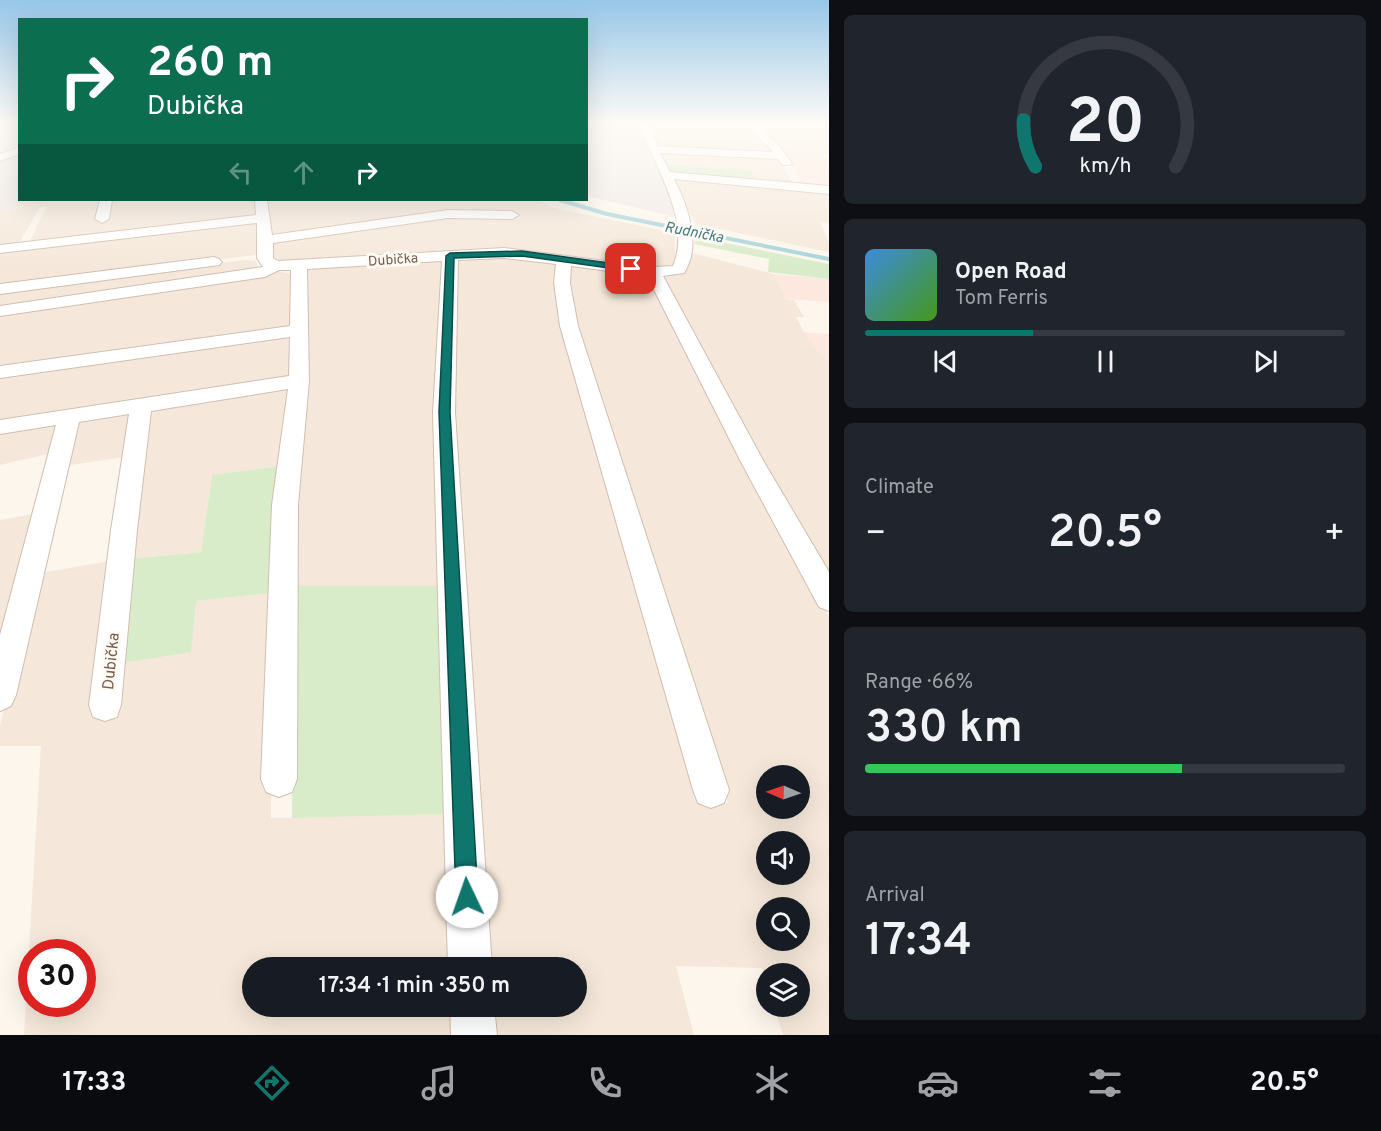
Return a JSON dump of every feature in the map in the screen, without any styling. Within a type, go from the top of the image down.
[{"type":"street","points":[[791,173],[799,187]]},
{"type":"street","points":[[829,190],[666,175],[678,201],[685,230],[680,268],[671,272],[653,272],[829,598]]},
{"type":"street","points":[[102,219],[106,201]]},
{"type":"street","points":[[0,311],[265,272],[266,240],[261,201]]},
{"type":"street","points":[[266,240],[448,214],[512,215]]},
{"type":"street","points":[[0,249],[264,218]]},
{"type":"street","name":"Dubička","points":[[265,261],[504,253],[653,272]]},
{"type":"street","points":[[450,256],[444,412],[469,957]]},
{"type":"street","points":[[564,260],[562,283],[570,326],[596,420],[711,790]]},
{"type":"street","points":[[0,290],[265,261]]},
{"type":"street","points":[[265,261],[300,330],[300,381],[285,505],[279,779]]},
{"type":"street","points":[[0,372],[300,330]]},
{"type":"street","points":[[0,427],[300,381]]},
{"type":"street","name":"Dubička","points":[[105,705],[124,530],[141,404]]},
{"type":"street","points":[[0,695],[70,415]]},
{"type":"street","points":[[473,1017],[474,1035]]},
{"type":"shaded area","points":[[0,173],[18,173],[18,201],[13,211],[0,212]]},
{"type":"shaded area","points":[[588,173],[659,173],[680,218],[588,196]]},
{"type":"shaded area","points":[[753,173],[788,173],[794,185],[757,182]]},
{"type":"shaded area","points":[[796,173],[829,173],[829,188],[801,184]]},
{"type":"shaded area","points":[[671,179],[829,191],[829,223],[820,222],[829,242],[829,252],[696,224]]},
{"type":"shaded area","points":[[18,201],[101,201],[97,221],[106,220],[111,201],[255,201],[258,217],[29,243],[47,206],[40,207],[18,245],[0,247],[0,212],[13,211]]},
{"type":"shaded area","points":[[266,201],[539,201],[554,208],[675,233],[675,265],[665,269],[530,252],[284,262],[273,258],[269,242],[441,217],[516,216],[517,213],[456,211],[273,235]]},
{"type":"shaded area","points":[[255,222],[258,224],[258,254],[255,255],[0,287],[0,250]]},
{"type":"shaded area","points":[[692,253],[774,274],[786,299],[794,300],[804,317],[796,317],[804,332],[824,358],[829,359],[829,575],[704,358],[664,278],[688,269]]},
{"type":"shaded area","points":[[505,256],[556,263],[707,802],[728,803],[570,307],[569,265],[643,274],[652,281],[829,617],[829,1035],[783,1035],[777,1017],[810,1017],[810,963],[756,963],[756,968],[676,966],[694,1035],[493,1035],[492,1017],[587,1017],[587,957],[487,957],[459,563],[455,403],[457,260]]},
{"type":"shaded area","points":[[244,260],[256,261],[259,270],[0,309],[0,292]]},
{"type":"shaded area","points":[[444,261],[439,586],[295,586],[294,552],[307,395],[306,270]]},
{"type":"shaded area","points":[[276,271],[293,274],[294,327],[0,369],[0,314]]},
{"type":"shaded area","points":[[774,274],[829,279],[829,302],[786,299]]},
{"type":"shaded area","points":[[804,332],[829,334],[829,359],[824,358]]},
{"type":"shaded area","points":[[294,335],[293,375],[286,378],[0,422],[0,376]]},
{"type":"shaded area","points":[[286,387],[291,389],[282,466],[212,475],[201,552],[129,559],[148,409]]},
{"type":"shaded area","points":[[130,411],[124,457],[64,466],[74,421]]},
{"type":"shaded area","points":[[58,422],[52,453],[0,465],[0,431]]},
{"type":"shaded area","points":[[34,514],[0,642],[0,520]]},
{"type":"shaded area","points":[[109,561],[115,664],[196,601],[271,593],[271,818],[447,814],[454,957],[242,957],[242,1017],[455,1017],[456,1035],[24,1035],[25,1017],[96,1017],[96,939],[30,939],[41,746],[0,746],[0,726],[37,574]]},
{"type":"green space","points":[[680,173],[753,173],[757,182]]},
{"type":"green space","points":[[697,237],[829,264],[829,279],[768,272],[769,259],[694,244]]},
{"type":"green space","points":[[282,466],[271,593],[196,601],[191,652],[115,664],[129,559],[201,552],[212,475]]},
{"type":"green space","points":[[295,586],[439,586],[447,814],[292,818]]},
{"type":"waterway","name":"Rudnička","points":[[563,201],[607,214],[829,259]]},
{"type":"route","points":[[467,897],[444,412],[450,256],[522,254],[631,269]]}]
